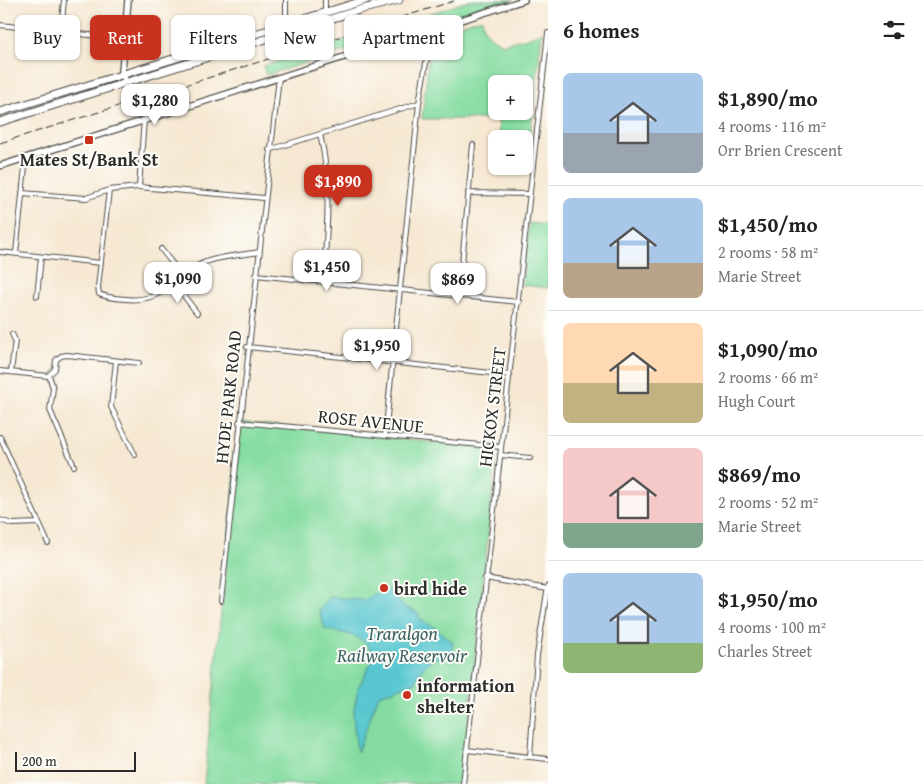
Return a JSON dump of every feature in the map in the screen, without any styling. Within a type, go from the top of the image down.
[{"type":"highway","points":[[315,15],[366,0]]},
{"type":"highway","points":[[334,19],[399,0]]},
{"type":"highway","points":[[0,112],[265,30]]},
{"type":"highway","points":[[0,122],[265,40]]},
{"type":"main road","points":[[127,15],[128,0]]},
{"type":"main road","points":[[463,19],[524,0],[530,0]]},
{"type":"main road","points":[[0,166],[26,156],[344,57]]},
{"type":"main road","points":[[124,60],[123,74],[126,83]]},
{"type":"main road","points":[[0,162],[26,156]]},
{"type":"street","points":[[63,15],[64,0]]},
{"type":"street","points":[[285,15],[286,0]]},
{"type":"street","points":[[324,0],[325,12]]},
{"type":"street","points":[[0,25],[15,27]]},
{"type":"street","name":"HICKOX STREET","points":[[463,784],[548,33]]},
{"type":"street","points":[[385,436],[419,102],[426,60]]},
{"type":"street","name":"HYDE PARK ROAD","points":[[221,601],[239,422],[260,252],[269,150],[279,78]]},
{"type":"street","points":[[542,87],[548,88]]},
{"type":"street","points":[[269,150],[419,102]]},
{"type":"street","points":[[139,187],[144,119]]},
{"type":"street","points":[[320,134],[326,158],[329,212],[323,282]]},
{"type":"street","points":[[459,296],[473,145]]},
{"type":"street","points":[[16,253],[26,156]]},
{"type":"street","points":[[22,193],[86,198],[109,190],[139,187],[264,198]]},
{"type":"street","points":[[328,189],[359,187]]},
{"type":"street","points":[[109,190],[98,288],[99,294],[104,297],[137,300],[150,298],[175,284],[182,276],[205,262],[260,252]]},
{"type":"street","points":[[468,193],[530,194]]},
{"type":"street","points":[[161,249],[182,276]]},
{"type":"street","points":[[0,252],[101,262]]},
{"type":"street","points":[[37,296],[41,257]]},
{"type":"street","points":[[256,275],[518,302]]},
{"type":"street","points":[[175,284],[197,313]]},
{"type":"street","points":[[11,372],[15,340],[12,334]]},
{"type":"street","points":[[248,347],[510,375]]},
{"type":"street","points":[[0,371],[49,375],[55,369],[56,360],[61,356],[138,363]]},
{"type":"street","points":[[116,361],[111,407],[135,455]]},
{"type":"street","points":[[49,375],[53,388],[50,410],[74,466]]},
{"type":"street","name":"ROSE AVENUE","points":[[239,422],[501,447]]},
{"type":"street","points":[[0,437],[48,543]]},
{"type":"street","points":[[500,455],[530,458]]},
{"type":"street","points":[[0,520],[12,524],[38,524]]},
{"type":"street","points":[[485,578],[548,587],[537,655],[530,757]]},
{"type":"street","points":[[467,750],[548,759]]},
{"type":"green space","points":[[472,0],[513,0],[463,15],[424,15]]},
{"type":"green space","points":[[482,18],[488,34],[502,44],[528,38],[542,32],[533,111],[533,75],[488,75],[488,119],[422,119],[428,60],[463,60],[463,24]]},
{"type":"green space","points":[[344,40],[344,51],[334,54],[334,44]]},
{"type":"green space","points":[[282,60],[315,60],[266,75],[263,66]]},
{"type":"green space","points":[[498,120],[532,120],[531,130],[499,130]]},
{"type":"green space","points":[[529,223],[548,225],[548,288],[522,285]]},
{"type":"green space","points":[[240,422],[497,449],[462,784],[204,784]]},
{"type":"water","name":"Traralgon Railway Reservoir","points":[[390,590],[403,606],[418,613],[421,620],[437,629],[453,642],[452,653],[426,665],[416,682],[379,695],[357,753],[353,715],[358,688],[374,657],[366,643],[360,639],[348,634],[325,629],[319,611],[330,597],[365,600],[379,591]]},
{"type":"railway","points":[[0,143],[457,0]]},
{"type":"place","name":"Mates St/Bank St","points":[[89,140]]},
{"type":"place","name":"bird hide","points":[[384,588]]},
{"type":"place","name":"information shelter","points":[[407,695]]}]
